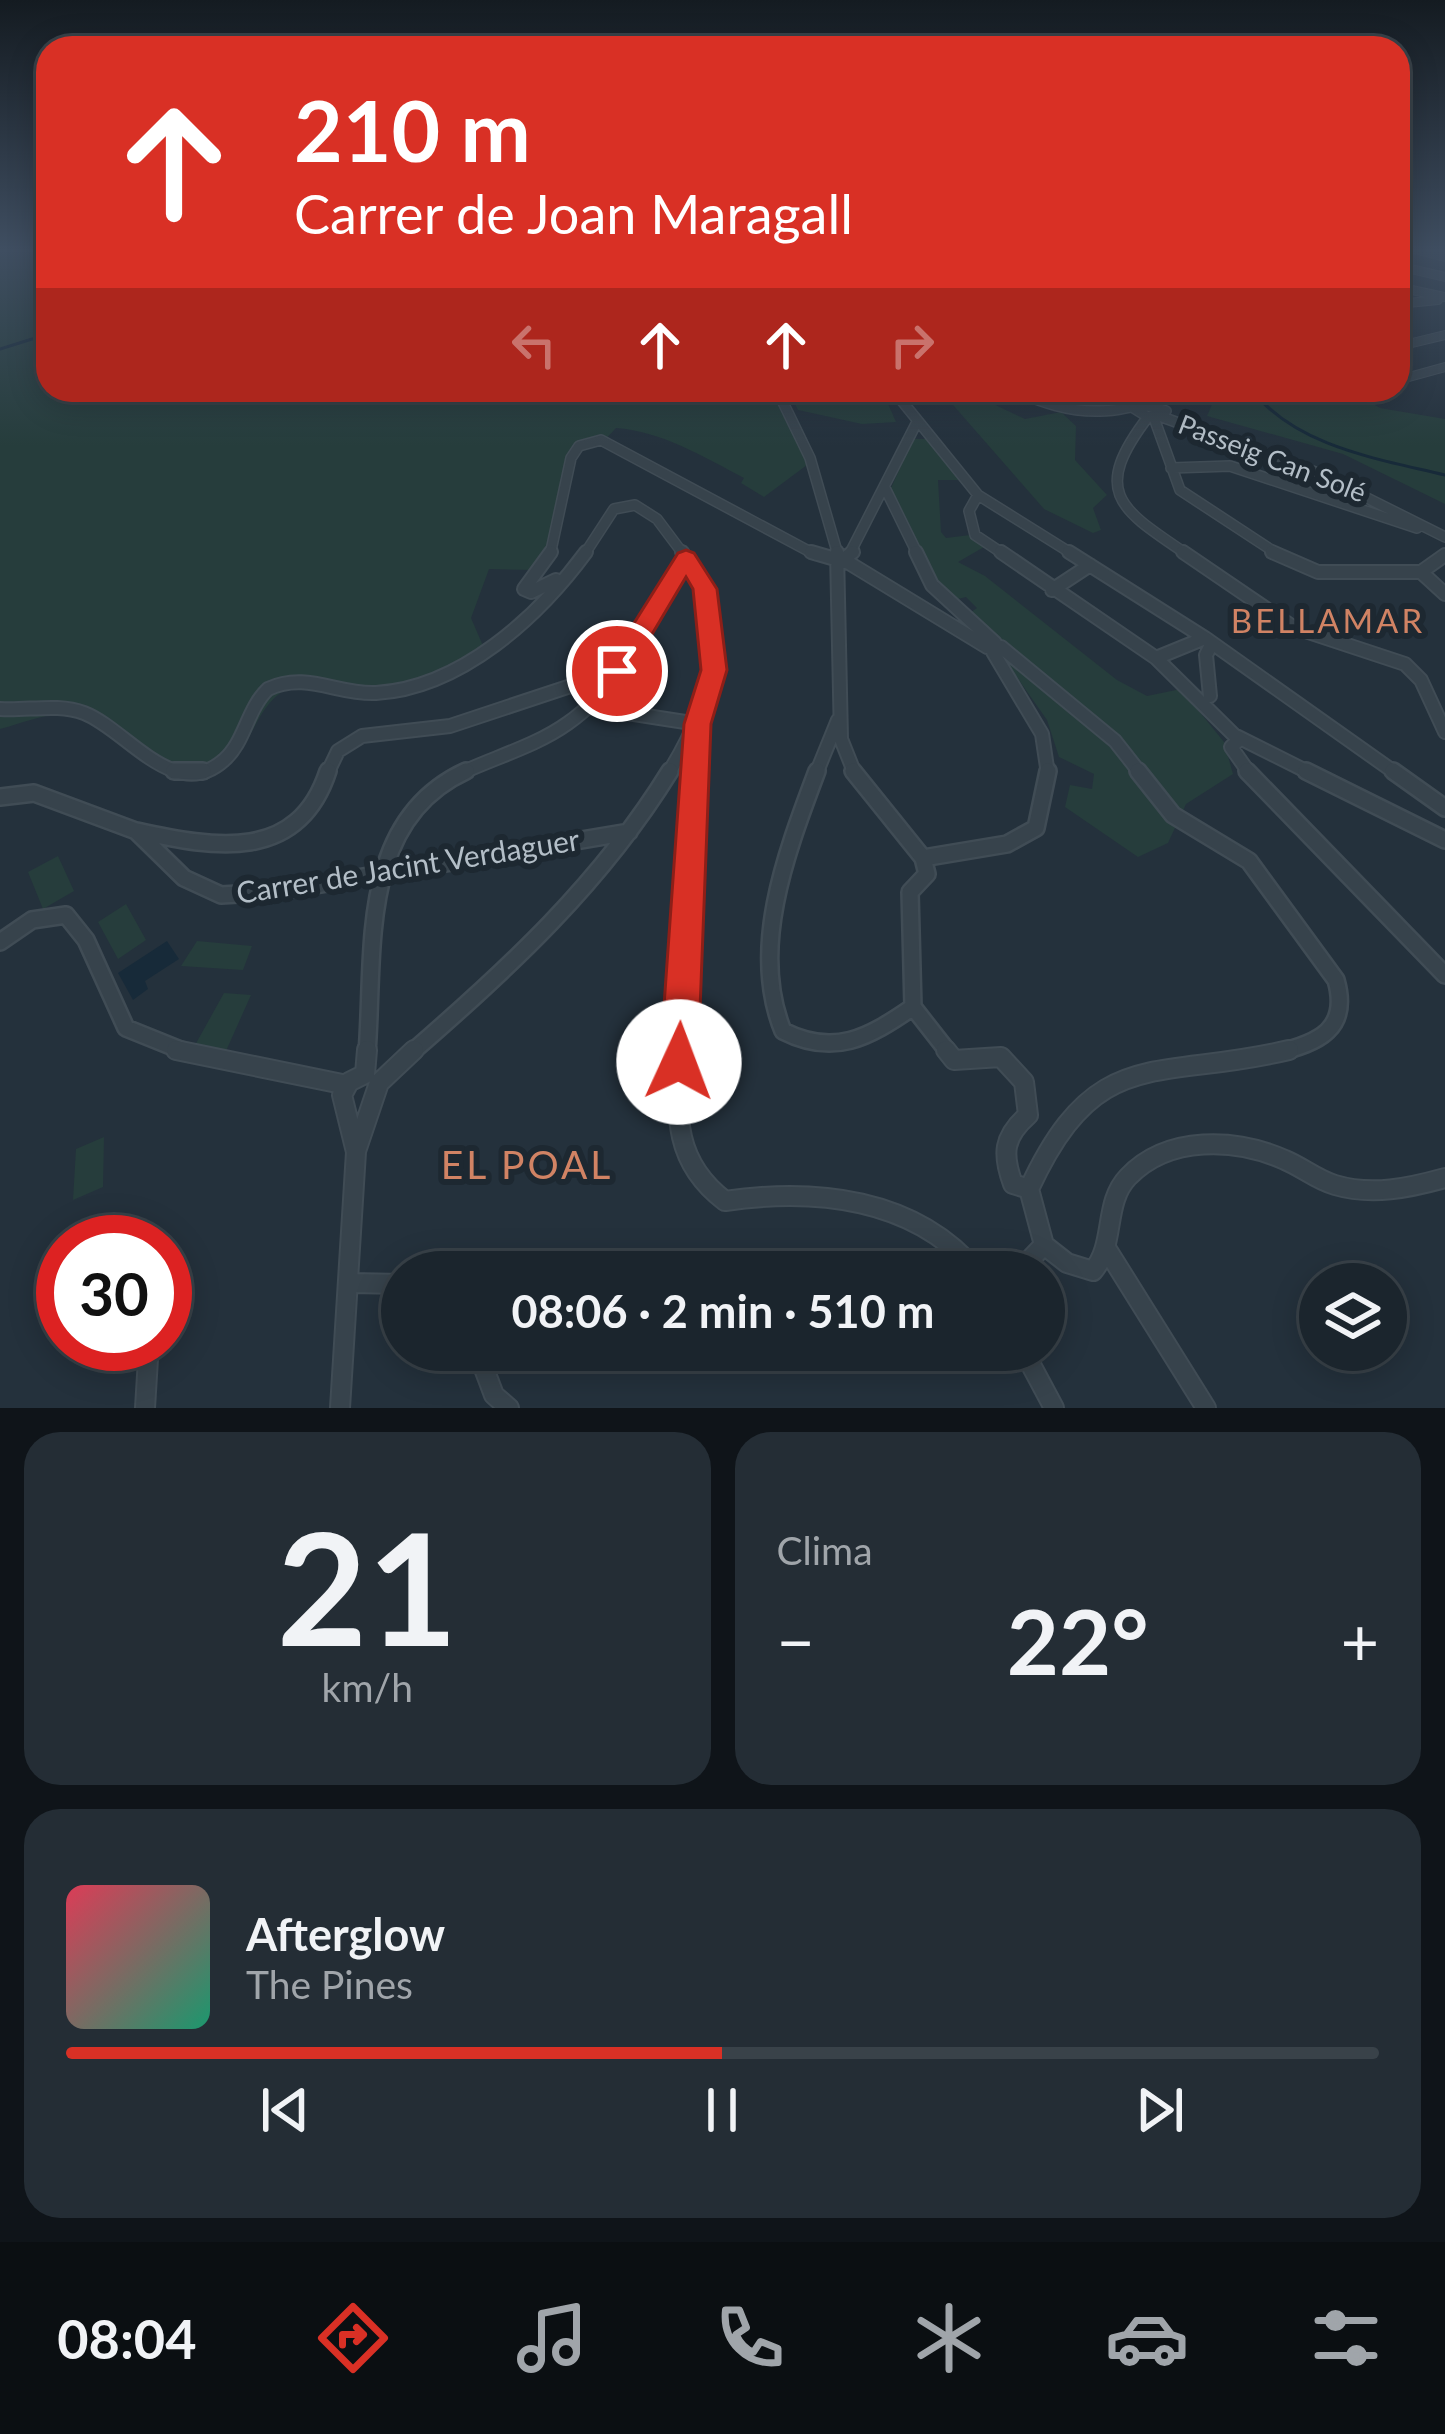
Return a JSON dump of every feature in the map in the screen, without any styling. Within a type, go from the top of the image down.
[{"type":"street","points":[[1410,344],[1445,335]]},
{"type":"street","points":[[1410,377],[1445,367]]},
{"type":"street","points":[[782,402],[810,458],[839,562],[838,720],[857,780],[923,858],[927,874],[910,892],[913,1007],[954,1060],[1001,1057],[1019,1071],[1031,1094],[1028,1115],[1005,1133],[1001,1153],[1013,1184],[1029,1189]]},
{"type":"street","points":[[902,402],[978,500],[1208,640],[1445,808]]},
{"type":"street","points":[[1052,402],[1079,410],[1149,402],[1164,408],[1128,436],[1114,468],[1118,491],[1131,517],[1293,627],[1405,664],[1421,680],[1443,724]]},
{"type":"street","name":"Passeig Can Solé","points":[[1130,402],[1155,417],[1315,472],[1445,537]]},
{"type":"street","points":[[1155,417],[1180,490],[1207,513],[1301,567],[1336,575],[1421,572],[1445,555]]},
{"type":"street","points":[[839,562],[853,553],[917,422]]},
{"type":"street","points":[[909,437],[932,439]]},
{"type":"street","points":[[572,570],[530,592],[524,589],[553,551],[561,486],[571,457],[579,446],[601,440],[821,558],[865,572],[994,647],[1041,720],[1050,753],[1048,796],[1036,828],[1007,844],[923,858]]},
{"type":"street","points":[[1171,469],[1230,466],[1445,537]]},
{"type":"street","points":[[884,496],[932,585],[994,647],[1115,741],[1173,815],[1250,860],[1336,980],[1343,1001],[1341,1019],[1324,1036],[1284,1048],[1152,1067],[1100,1091],[1061,1119],[1029,1189],[1044,1245],[1084,1271],[1102,1264],[1107,1214],[1128,1174],[1168,1151],[1227,1140],[1284,1158],[1333,1185],[1391,1193],[1445,1178]]},
{"type":"street","points":[[978,500],[975,535],[1156,658],[1240,739],[1445,840]]},
{"type":"street","points":[[0,709],[76,710],[99,720],[164,767],[188,774],[205,771],[243,739],[258,699],[270,688],[299,681],[371,693],[437,677],[508,635],[572,570],[614,509],[631,504],[652,511],[705,589],[714,670],[698,724],[676,1126],[685,1162],[703,1186],[725,1201],[773,1192],[848,1196],[897,1210],[950,1251]]},
{"type":"street","points":[[356,1152],[373,1104],[383,874],[393,837],[421,800],[443,782],[589,707],[617,671],[686,558]]},
{"type":"street","points":[[1052,590],[1090,566]]},
{"type":"street","points":[[1421,572],[1445,594]]},
{"type":"street","points":[[1156,658],[1208,640]]},
{"type":"street","points":[[1208,640],[1210,696]]},
{"type":"street","points":[[136,831],[236,844],[281,835],[313,810],[335,754],[350,741],[452,725],[555,685],[617,671]]},
{"type":"street","points":[[589,707],[698,724]]},
{"type":"street","points":[[838,720],[772,915],[769,1014],[781,1032],[802,1045],[824,1047],[913,1007]]},
{"type":"street","points":[[0,942],[32,920],[67,915],[82,927],[126,1030],[155,1046],[314,1074],[347,1085],[372,1078],[501,978],[631,832],[698,724]]},
{"type":"street","points":[[1240,739],[1231,747],[1235,758],[1445,975]]},
{"type":"street","name":"Carrer de Jacint Verdaguer","points":[[0,797],[34,793],[136,831],[184,878],[221,895],[383,874],[631,832]]},
{"type":"street","points":[[340,1408],[352,1282],[356,1152],[344,1107],[347,1085]]},
{"type":"street","points":[[344,1107],[363,1111],[373,1104]]},
{"type":"street","points":[[1038,1251],[1044,1245]]},
{"type":"street","points":[[1106,1248],[1206,1408]]},
{"type":"street","points":[[352,1282],[381,1283]]},
{"type":"street","points":[[145,1408],[147,1371]]},
{"type":"street","points":[[485,1371],[494,1395],[509,1408]]},
{"type":"street","points":[[1034,1371],[1054,1408]]},
{"type":"green space","points":[[0,315],[36,315],[36,402],[779,402],[811,462],[764,497],[741,483],[744,478],[682,446],[616,428],[602,443],[578,452],[561,476],[551,548],[534,570],[489,569],[471,618],[487,655],[370,699],[293,686],[269,704],[238,754],[214,773],[173,778],[140,759],[109,732],[74,715],[46,716],[0,729]]},
{"type":"green space","points":[[794,402],[887,402],[896,422],[862,424],[798,410]]},
{"type":"green space","points":[[950,402],[989,402],[1025,419],[1061,412],[1076,426],[1075,460],[1107,495],[1093,508],[1101,530],[1093,533],[1044,509]]},
{"type":"green space","points":[[1213,402],[1370,402],[1380,408],[1445,419],[1445,504],[1343,454],[1207,416]]},
{"type":"green space","points":[[913,439],[928,439],[965,480],[938,480],[941,532],[946,538],[970,535],[984,547],[958,562],[985,576],[1117,680],[1147,696],[1181,689],[1224,742],[1233,774],[1186,804],[1168,843],[1138,857],[1065,807],[1070,785],[1092,789],[1094,774],[1059,757],[1047,720],[971,612],[977,608],[966,597],[954,600],[942,589],[909,533],[891,488]]},
{"type":"green space","points":[[58,856],[74,891],[43,909],[28,872]]},
{"type":"green space","points":[[126,904],[146,940],[118,959],[98,922]]},
{"type":"green space","points":[[197,941],[252,946],[243,970],[181,966]]},
{"type":"green space","points":[[224,993],[251,995],[226,1051],[194,1047]]},
{"type":"green space","points":[[104,1137],[103,1187],[73,1200],[76,1149]]},
{"type":"water","points":[[167,941],[179,959],[145,981],[148,989],[133,1000],[118,973]]},
{"type":"waterway","points":[[0,349],[36,338]]},
{"type":"waterway","points":[[1263,402],[1315,438],[1445,475]]},
{"type":"district","name":"BELLAMAR","points":[[1328,621]]},
{"type":"district","name":"EL POAL","points":[[527,1165]]},
{"type":"route","points":[[617,671],[686,558],[705,589],[714,670],[698,724],[679,1062]]}]
